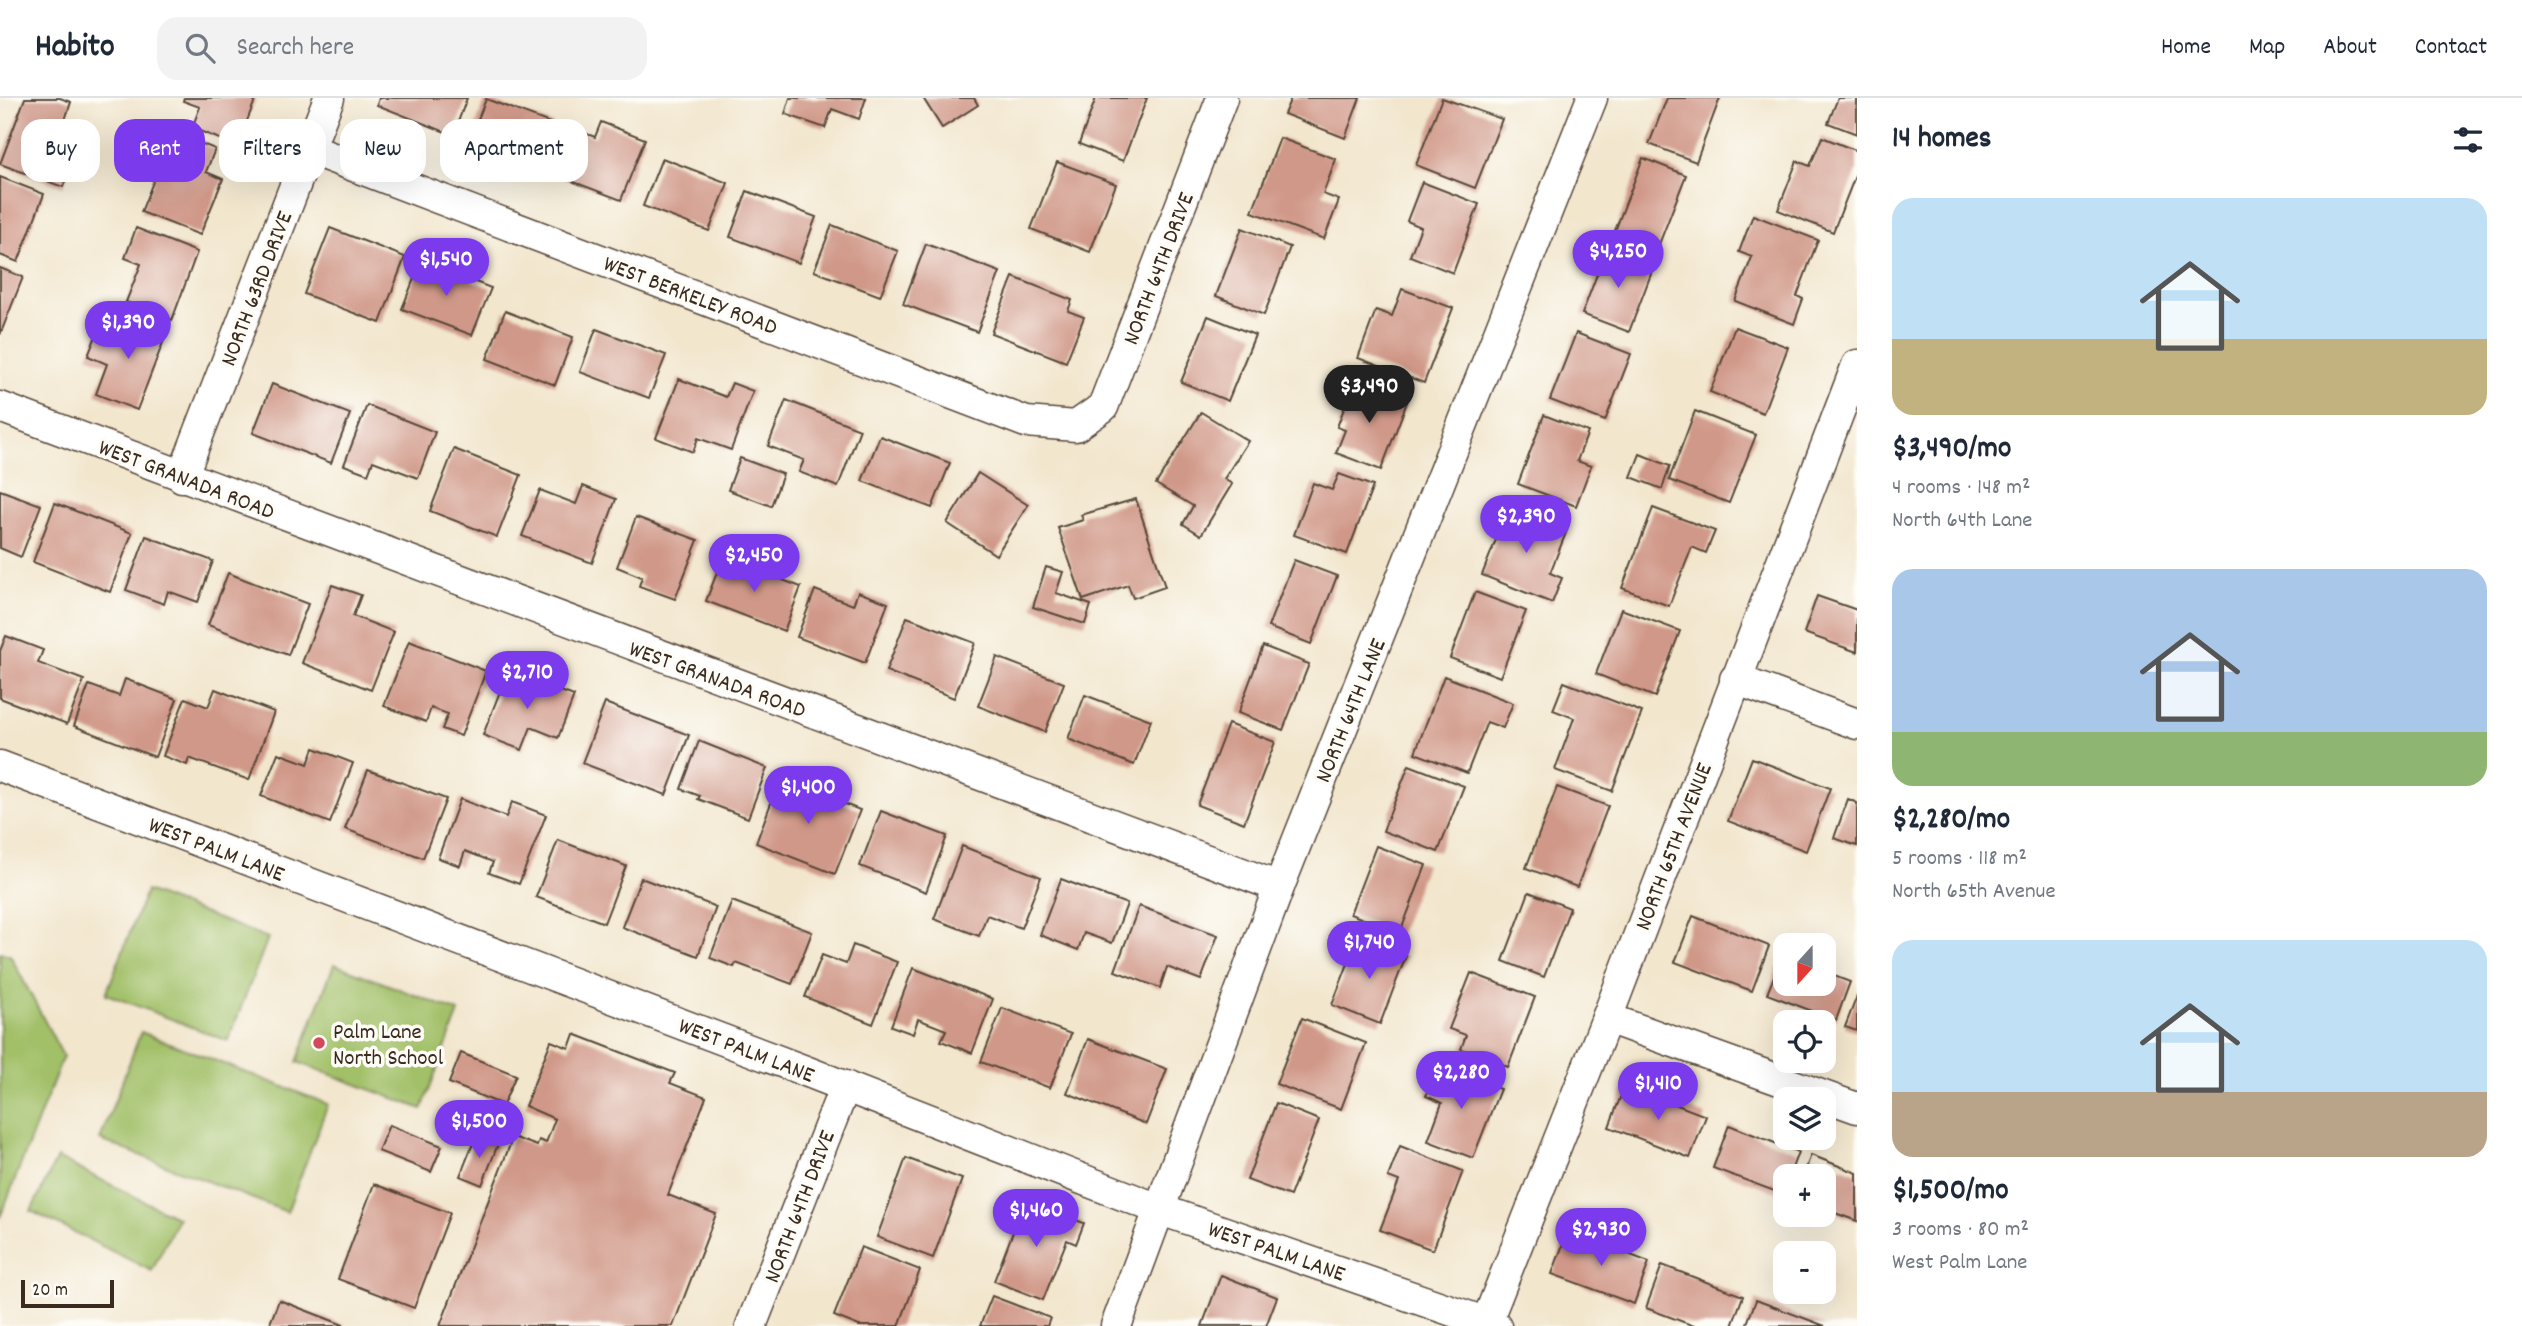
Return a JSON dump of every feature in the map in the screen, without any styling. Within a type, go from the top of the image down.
[{"type":"street","name":"NORTH 63RD DRIVE","points":[[321,119],[329,98]]},
{"type":"street","name":"NORTH 64TH DRIVE","points":[[1076,426],[1103,407],[1222,98]]},
{"type":"street","name":"NORTH 64TH LANE","points":[[1116,1326],[1279,887],[1592,98]]},
{"type":"street","name":"WEST BERKELEY ROAD","points":[[326,155],[1026,422],[1076,426]]},
{"type":"street","name":"NORTH 63RD DRIVE","points":[[182,477],[296,182]]},
{"type":"street","name":"NORTH 65TH AVENUE","points":[[1489,1325],[1857,365]]},
{"type":"street","name":"WEST GRANADA ROAD","points":[[0,407],[1279,887]]},
{"type":"street","points":[[1735,679],[1857,724]]},
{"type":"street","name":"WEST PALM LANE","points":[[0,766],[845,1086],[1161,1210],[1489,1325]]},
{"type":"street","points":[[1607,1018],[1857,1108]]},
{"type":"street","name":"NORTH 64TH DRIVE","points":[[751,1326],[845,1086]]},
{"type":"green space","points":[[146,891],[268,938],[228,1041],[106,994]]},
{"type":"green space","points":[[0,952],[10,955],[63,1056],[0,1218]]},
{"type":"green space","points":[[334,964],[459,1012],[422,1109],[297,1062]]},
{"type":"green space","points":[[141,1032],[328,1104],[287,1212],[100,1140]]},
{"type":"green space","points":[[57,1158],[178,1218],[152,1271],[31,1211]]},
{"type":"building","points":[[25,98],[60,98],[71,102],[65,119],[21,119],[21,172],[0,164]]},
{"type":"building","points":[[184,98],[256,98],[248,119],[219,119],[219,139],[205,133],[205,119],[195,119],[200,107],[183,101]]},
{"type":"building","points":[[379,98],[467,98],[459,119],[440,119],[440,130],[426,124],[426,119],[412,119],[377,105]]},
{"type":"building","points":[[790,98],[866,98],[859,119],[832,109],[825,128],[785,114]]},
{"type":"building","points":[[923,98],[974,98],[978,105],[942,128]]},
{"type":"building","points":[[1096,98],[1147,98],[1123,161],[1079,144]]},
{"type":"building","points":[[1291,98],[1360,98],[1345,138],[1284,114]]},
{"type":"building","points":[[1442,98],[1502,119],[1475,188],[1416,165]]},
{"type":"building","points":[[1667,98],[1720,98],[1696,162],[1649,144]]},
{"type":"building","points":[[1838,98],[1857,98],[1857,134],[1828,123]]},
{"type":"building","points":[[486,99],[540,119],[478,119]]},
{"type":"building","points":[[601,122],[645,139],[621,200],[574,182],[588,182],[588,134],[595,137]]},
{"type":"building","points":[[1822,137],[1857,151],[1857,171],[1833,232],[1778,210],[1797,161],[1810,166]]},
{"type":"building","points":[[1280,138],[1336,159],[1323,194],[1339,200],[1324,239],[1252,212]]},
{"type":"building","points":[[205,145],[215,149],[206,172],[219,177],[219,182],[222,182],[200,235],[141,212],[153,182],[205,182]]},
{"type":"building","points":[[662,158],[728,183],[709,231],[643,206]]},
{"type":"building","points":[[1643,158],[1686,175],[1656,252],[1613,236]]},
{"type":"building","points":[[1057,162],[1116,184],[1090,252],[1031,229]]},
{"type":"building","points":[[0,177],[44,194],[18,262],[0,255]]},
{"type":"building","points":[[49,182],[65,182],[63,187]]},
{"type":"building","points":[[1422,182],[1479,204],[1453,273],[1410,256],[1421,227],[1407,221]]},
{"type":"building","points":[[747,191],[816,217],[799,263],[730,237]]},
{"type":"building","points":[[1753,215],[1818,240],[1797,296],[1803,299],[1794,324],[1735,301],[1752,257],[1739,252]]},
{"type":"building","points":[[832,225],[898,251],[880,296],[814,271]]},
{"type":"building","points":[[136,228],[197,252],[172,320],[126,302],[141,264],[125,258]]},
{"type":"building","points":[[330,228],[405,257],[380,323],[304,294]]},
{"type":"building","points":[[1242,228],[1290,247],[1264,315],[1216,296]]},
{"type":"building","points":[[926,244],[1000,272],[977,332],[903,304]]},
{"type":"building","points":[[1607,248],[1654,266],[1629,332],[1582,314]]},
{"type":"building","points":[[421,261],[491,288],[472,335],[402,309]]},
{"type":"building","points":[[0,268],[23,277],[0,335]]},
{"type":"building","points":[[1013,277],[1072,300],[1068,311],[1084,317],[1066,362],[991,333]]},
{"type":"building","points":[[1402,289],[1453,308],[1424,383],[1358,358],[1376,310],[1392,316]]},
{"type":"building","points":[[505,311],[573,337],[555,385],[487,359]]},
{"type":"building","points":[[125,316],[167,332],[137,410],[96,394],[107,364],[88,356],[98,331],[116,338]]},
{"type":"building","points":[[1208,316],[1255,335],[1228,401],[1181,382]]},
{"type":"building","points":[[1735,327],[1788,347],[1763,413],[1710,392]]},
{"type":"building","points":[[596,329],[666,355],[649,398],[580,372]]},
{"type":"building","points":[[1576,333],[1631,354],[1605,421],[1550,400]]},
{"type":"building","points":[[679,379],[726,397],[732,383],[753,391],[731,450],[698,438],[693,452],[656,438]]},
{"type":"building","points":[[1354,382],[1407,402],[1381,470],[1336,453],[1345,430],[1337,427]]},
{"type":"building","points":[[272,384],[350,414],[331,463],[253,433]]},
{"type":"building","points":[[786,400],[860,429],[838,487],[799,472],[804,460],[768,446]]},
{"type":"building","points":[[367,405],[435,432],[418,478],[373,461],[368,474],[344,465]]},
{"type":"building","points":[[1695,411],[1756,435],[1729,503],[1669,480]]},
{"type":"building","points":[[1201,412],[1248,441],[1224,479],[1232,484],[1201,535],[1183,524],[1193,506],[1156,484]]},
{"type":"building","points":[[1544,415],[1588,432],[1577,461],[1591,466],[1576,506],[1518,484]]},
{"type":"building","points":[[880,436],[950,463],[932,508],[862,481]]},
{"type":"building","points":[[454,449],[521,475],[497,537],[430,511]]},
{"type":"building","points":[[1640,454],[1670,466],[1662,489],[1631,477]]},
{"type":"building","points":[[740,458],[783,474],[771,506],[728,490]]},
{"type":"building","points":[[978,473],[1028,505],[996,555],[947,523]]},
{"type":"building","points":[[1339,474],[1373,486],[1347,554],[1294,535],[1313,483],[1332,490]]},
{"type":"building","points":[[583,486],[616,499],[592,563],[522,536],[540,490],[576,504]]},
{"type":"building","points":[[0,490],[41,505],[21,557],[0,548]]},
{"type":"building","points":[[1136,499],[1165,587],[1133,598],[1128,585],[1083,600],[1058,528],[1083,520],[1081,515]]},
{"type":"building","points":[[55,503],[132,533],[110,592],[33,562]]},
{"type":"building","points":[[1509,507],[1567,530],[1550,573],[1562,578],[1552,603],[1482,575]]},
{"type":"building","points":[[1653,508],[1715,531],[1706,553],[1692,547],[1669,606],[1622,588]]},
{"type":"building","points":[[636,517],[698,540],[675,599],[639,586],[642,577],[617,567]]},
{"type":"building","points":[[146,536],[213,561],[198,602],[168,591],[164,604],[126,590]]},
{"type":"building","points":[[723,557],[801,587],[784,631],[706,601]]},
{"type":"building","points":[[1294,560],[1337,576],[1311,644],[1268,627]]},
{"type":"building","points":[[1046,567],[1063,572],[1056,593],[1091,605],[1085,624],[1033,607]]},
{"type":"building","points":[[228,573],[308,604],[288,655],[208,625]]},
{"type":"building","points":[[332,585],[361,595],[353,616],[394,632],[371,690],[302,663]]},
{"type":"building","points":[[815,590],[853,605],[858,592],[888,603],[865,663],[797,637]]},
{"type":"building","points":[[1475,592],[1526,611],[1500,677],[1450,658]]},
{"type":"building","points":[[1817,596],[1857,610],[1857,652],[1804,633]]},
{"type":"building","points":[[1621,609],[1680,631],[1655,697],[1596,674]]},
{"type":"building","points":[[907,617],[975,643],[954,698],[886,671]]},
{"type":"building","points":[[6,636],[43,650],[38,663],[84,680],[67,724],[0,698],[0,651]]},
{"type":"building","points":[[409,641],[486,671],[461,736],[442,729],[448,714],[431,708],[426,722],[384,706]]},
{"type":"building","points":[[1263,646],[1309,664],[1283,730],[1238,713]]},
{"type":"building","points":[[997,657],[1064,683],[1045,732],[978,706]]},
{"type":"building","points":[[508,671],[574,696],[558,738],[531,727],[522,750],[483,735]]},
{"type":"building","points":[[1444,676],[1513,703],[1503,728],[1487,722],[1467,773],[1415,753]]},
{"type":"building","points":[[125,679],[177,699],[155,757],[74,726],[89,685],[119,696]]},
{"type":"building","points":[[1564,682],[1642,712],[1612,791],[1555,770],[1574,718],[1553,710]]},
{"type":"building","points":[[215,689],[274,712],[249,780],[189,758],[187,765],[163,756],[185,698],[208,707]]},
{"type":"building","points":[[1085,695],[1151,720],[1134,765],[1068,739]]},
{"type":"building","points":[[605,703],[689,735],[666,795],[582,763]]},
{"type":"building","points":[[1228,724],[1275,742],[1244,823],[1197,805]]},
{"type":"building","points":[[699,741],[767,768],[748,818],[698,799],[700,796],[681,789]]},
{"type":"building","points":[[314,748],[353,763],[330,823],[261,796],[278,753],[308,764]]},
{"type":"building","points":[[1752,758],[1830,788],[1806,851],[1728,821]]},
{"type":"building","points":[[1409,765],[1464,786],[1438,852],[1383,831]]},
{"type":"building","points":[[368,770],[446,799],[423,858],[345,829]]},
{"type":"building","points":[[780,779],[860,810],[835,874],[756,843]]},
{"type":"building","points":[[1557,787],[1608,806],[1577,887],[1526,868]]},
{"type":"building","points":[[460,799],[506,817],[512,802],[546,815],[519,884],[489,873],[493,862],[465,851],[460,866],[438,858]]},
{"type":"building","points":[[1848,799],[1857,803],[1857,846],[1834,838]]},
{"type":"building","points":[[881,811],[947,836],[926,892],[860,866]]},
{"type":"building","points":[[558,840],[626,866],[604,923],[536,897]]},
{"type":"building","points":[[962,846],[1041,877],[1021,928],[987,915],[979,936],[934,919]]},
{"type":"building","points":[[1376,846],[1426,865],[1400,933],[1350,914]]},
{"type":"building","points":[[641,878],[716,907],[698,956],[622,927]]},
{"type":"building","points":[[1061,879],[1127,904],[1112,943],[1084,933],[1078,950],[1040,935]]},
{"type":"building","points":[[1529,892],[1570,908],[1544,977],[1503,961]]},
{"type":"building","points":[[732,901],[812,932],[792,984],[736,963],[734,967],[710,958]]},
{"type":"building","points":[[1139,906],[1218,935],[1201,980],[1167,967],[1160,988],[1115,971]]},
{"type":"building","points":[[1693,916],[1769,946],[1752,991],[1675,962]]},
{"type":"building","points":[[1358,938],[1406,956],[1380,1024],[1332,1005]]},
{"type":"building","points":[[853,945],[897,962],[873,1024],[805,997],[822,955],[846,964]]},
{"type":"building","points":[[913,968],[993,999],[972,1053],[941,1041],[946,1030],[918,1019],[913,1034],[891,1026]]},
{"type":"building","points":[[1471,973],[1535,997],[1508,1067],[1461,1049],[1466,1035],[1449,1029]]},
{"type":"building","points":[[1836,977],[1850,982],[1836,1020],[1836,1010],[1809,1010],[1767,994],[1773,979],[1773,996],[1836,996]]},
{"type":"building","points":[[1857,996],[1857,1031],[1845,1027]]},
{"type":"building","points":[[1002,1008],[1071,1034],[1050,1088],[981,1062]]},
{"type":"building","points":[[1302,1018],[1366,1043],[1341,1109],[1276,1084]]},
{"type":"building","points":[[574,1034],[675,1073],[670,1083],[706,1097],[668,1195],[716,1214],[673,1326],[440,1326],[513,1137],[537,1146],[539,1140],[546,1143],[555,1119],[525,1106],[551,1041],[569,1048]]},
{"type":"building","points":[[1088,1039],[1167,1069],[1146,1124],[1067,1093]]},
{"type":"building","points":[[461,1053],[516,1075],[503,1105],[449,1083]]},
{"type":"building","points":[[1438,1066],[1500,1089],[1473,1158],[1428,1141],[1442,1103],[1426,1096]]},
{"type":"building","points":[[1625,1085],[1706,1116],[1690,1158],[1609,1127]]},
{"type":"building","points":[[1276,1103],[1319,1120],[1290,1196],[1247,1180]]},
{"type":"building","points":[[389,1125],[442,1146],[431,1172],[378,1151]]},
{"type":"building","points":[[1729,1125],[1773,1142],[1773,1150],[1798,1152],[1794,1164],[1773,1164],[1773,1191],[1713,1168]]},
{"type":"building","points":[[476,1136],[498,1144],[482,1185],[460,1176]]},
{"type":"building","points":[[1400,1146],[1463,1171],[1433,1250],[1380,1230],[1399,1181],[1388,1177]]},
{"type":"building","points":[[1811,1155],[1834,1164],[1808,1164]]},
{"type":"building","points":[[906,1158],[962,1179],[933,1258],[877,1237]]},
{"type":"building","points":[[1836,1165],[1857,1173],[1857,1221],[1836,1213]]},
{"type":"building","points":[[374,1184],[450,1213],[414,1308],[338,1279]]},
{"type":"building","points":[[1025,1201],[1084,1223],[1076,1244],[1067,1240],[1043,1300],[994,1281]]},
{"type":"building","points":[[1568,1231],[1649,1262],[1634,1304],[1552,1274]]},
{"type":"building","points":[[861,1247],[920,1270],[899,1326],[859,1326],[834,1316]]},
{"type":"building","points":[[1662,1265],[1743,1296],[1732,1326],[1694,1326],[1646,1308]]},
{"type":"building","points":[[1221,1275],[1277,1297],[1266,1326],[1202,1326]]},
{"type":"building","points":[[992,1296],[1050,1318],[1047,1326],[980,1326]]},
{"type":"building","points":[[279,1300],[346,1326],[269,1326]]},
{"type":"building","points":[[1756,1300],[1825,1326],[1746,1326]]},
{"type":"place","name":"Palm Lane North School","points":[[319,1043]]}]
